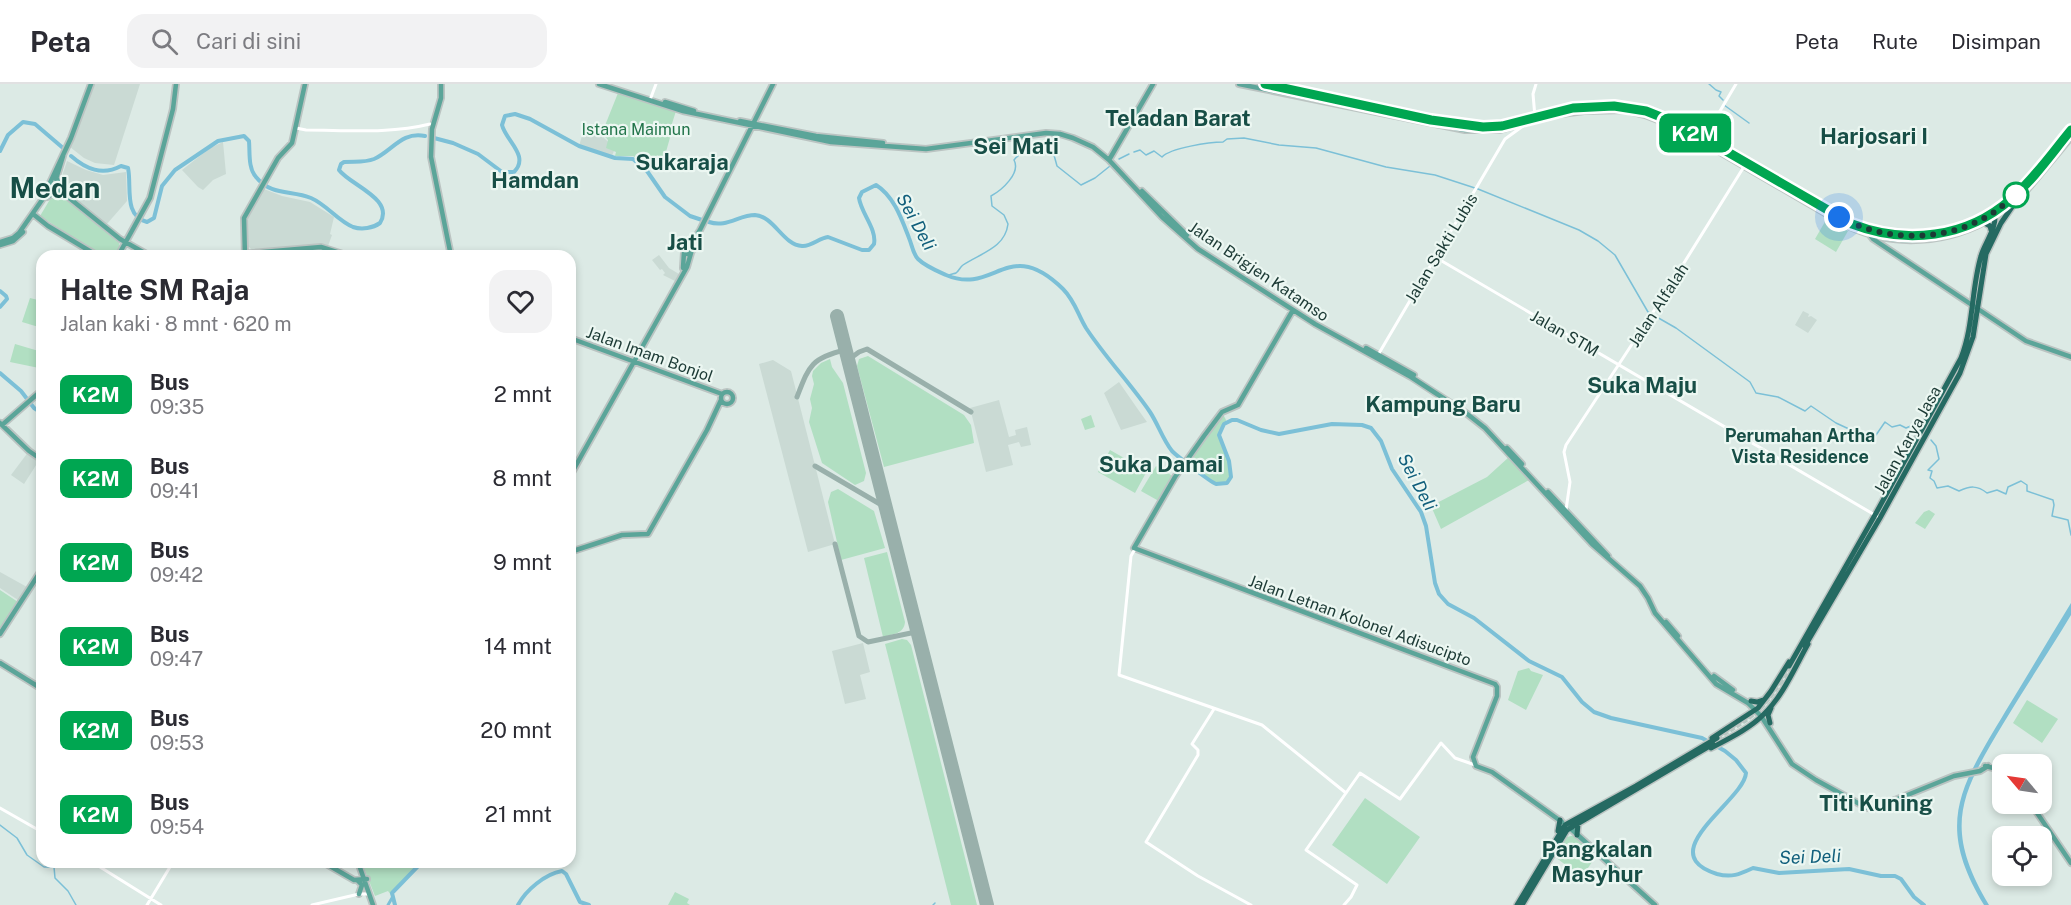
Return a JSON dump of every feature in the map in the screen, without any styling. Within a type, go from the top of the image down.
[{"type":"highway","points":[[1997,213],[2027,183],[2071,130]]},
{"type":"highway","points":[[1997,213],[2014,204],[2071,137]]},
{"type":"highway","name":"Jalan Karya Jasa","points":[[1790,667],[1936,410],[1966,346],[1986,254],[2001,223],[2014,204]]},
{"type":"highway","points":[[1997,213],[2001,223]]},
{"type":"highway","name":"Jalan Karya Jasa","points":[[1975,307],[1979,264],[1997,213]]},
{"type":"highway","points":[[1985,223],[1990,226],[1991,230]]},
{"type":"highway","points":[[1656,777],[1686,756],[1716,740],[1757,709],[1772,691],[1823,610]]},
{"type":"highway","points":[[1716,740],[1750,724],[1768,723],[1774,701],[1823,610]]},
{"type":"highway","points":[[1738,722],[1749,710],[1749,702],[1760,702],[1772,691]]},
{"type":"highway","points":[[1750,724],[1762,715],[1774,701]]},
{"type":"highway","points":[[1564,824],[1575,823],[1696,755],[1705,747]]},
{"type":"highway","points":[[1564,824],[1575,823]]},
{"type":"highway","points":[[1560,835],[1576,834],[1575,823]]},
{"type":"highway","points":[[1522,905],[1564,824]]},
{"type":"highway","points":[[1517,905],[1560,835],[1564,824]]},
{"type":"main road","points":[[46,197],[91,84]]},
{"type":"main road","points":[[121,250],[145,210],[152,192],[173,109],[176,84]]},
{"type":"main road","points":[[245,250],[244,218],[278,156],[290,143],[305,84]]},
{"type":"main road","points":[[439,84],[438,98],[430,127],[429,163],[449,250]]},
{"type":"main road","name":"Jalan Brigjen Katamso","points":[[599,84],[710,116],[756,126],[816,136],[898,145],[938,146],[1049,130],[1061,131],[1090,143],[1112,162],[1162,217],[1189,242],[1293,310],[1378,355]]},
{"type":"main road","name":"Jalan Brigjen Katamso","points":[[609,84],[651,99]]},
{"type":"main road","points":[[576,463],[687,267],[690,250],[756,126],[775,84]]},
{"type":"main road","points":[[1112,162],[1153,84]]},
{"type":"main road","points":[[1239,84],[1465,130],[1500,130],[1565,113],[1593,110],[1625,110],[1646,113],[1679,128],[1745,165]]},
{"type":"main road","points":[[1264,84],[1465,126],[1499,127],[1573,108],[1593,106],[1614,106],[1646,113],[1670,119],[1704,138],[1828,216],[1887,238],[1929,240],[1958,234],[1985,223],[1997,213]]},
{"type":"main road","points":[[750,134],[744,123],[759,116]]},
{"type":"main road","points":[[756,126],[759,116]]},
{"type":"main road","points":[[0,244],[10,243],[20,236],[46,197],[64,155]]},
{"type":"main road","points":[[56,177],[63,193]]},
{"type":"main road","points":[[46,197],[57,191],[63,193],[140,250]]},
{"type":"main road","points":[[244,250],[242,222],[247,206],[258,191]]},
{"type":"main road","points":[[1869,232],[1909,236],[1941,234],[1963,228],[1997,213]]},
{"type":"main road","points":[[34,215],[89,250]]},
{"type":"main road","points":[[1869,232],[1883,246],[2031,343],[2071,357]]},
{"type":"main road","points":[[1883,246],[1887,238]]},
{"type":"main road","points":[[246,247],[250,250]]},
{"type":"main road","points":[[288,250],[321,247],[330,250]]},
{"type":"main road","points":[[633,363],[683,269],[684,249],[690,250]]},
{"type":"main road","name":"Jalan Brigjen Katamso","points":[[1240,275],[1378,355],[1479,419],[1565,513],[1642,588],[1655,613],[1685,647],[1720,682],[1757,709],[1777,737],[1792,764],[1816,780],[1870,809],[1880,807],[1933,783],[1988,766],[1992,767]]},
{"type":"main road","points":[[1135,548],[1175,477],[1190,456],[1222,412],[1238,405],[1293,310]]},
{"type":"main road","name":"Jalan Imam Bonjol","points":[[576,341],[691,384],[723,399],[646,535],[622,535],[576,550]]},
{"type":"main road","points":[[36,395],[1,424],[36,456]]},
{"type":"main road","name":"Jalan Letnan Kolonel Adisucipto","points":[[1135,548],[1495,684],[1497,696],[1473,757]]},
{"type":"main road","points":[[0,634],[36,578]]},
{"type":"main road","points":[[0,665],[36,686]]},
{"type":"main road","points":[[1473,757],[1476,766],[1492,771],[1564,824],[1655,905]]},
{"type":"main road","points":[[2038,814],[2071,863]]},
{"type":"main road","points":[[335,868],[356,879],[365,879]]},
{"type":"main road","points":[[335,868],[362,885],[359,894]]},
{"type":"main road","points":[[361,868],[375,905]]},
{"type":"main road","points":[[357,881],[365,879]]},
{"type":"main road","points":[[365,879],[375,905]]},
{"type":"street","points":[[651,99],[656,84]]},
{"type":"street","points":[[1535,117],[1533,94],[1536,84]]},
{"type":"street","points":[[1704,138],[1736,84]]},
{"type":"street","name":"Jalan Sakti Lubis","points":[[1378,355],[1505,139],[1527,123]]},
{"type":"street","points":[[294,128],[430,127]]},
{"type":"street","points":[[1500,130],[1505,139]]},
{"type":"street","name":"Jalan Alfalah","points":[[1565,513],[1570,482],[1565,447],[1652,315],[1745,165]]},
{"type":"street","name":"Jalan STM","points":[[1435,257],[1877,517]]},
{"type":"street","points":[[1135,548],[1131,556],[1119,675],[1253,722],[1269,730],[1346,793]]},
{"type":"street","points":[[1214,709],[1192,744],[1198,750],[1198,755],[1146,842],[1198,876],[1251,905]]},
{"type":"street","points":[[1344,905],[1357,885],[1306,850],[1361,773],[1401,798],[1441,743],[1452,756],[1476,766]]},
{"type":"street","points":[[1467,763],[1473,757]]},
{"type":"street","points":[[0,808],[36,829]]},
{"type":"street","points":[[102,868],[161,905]]},
{"type":"street","points":[[147,905],[169,868]]},
{"type":"street","points":[[359,894],[365,879]]},
{"type":"street","points":[[312,905],[359,894],[369,894]]},
{"type":"shaded area","points":[[93,84],[140,84],[114,165],[95,163],[70,147]]},
{"type":"shaded area","points":[[584,129],[605,135],[604,138],[615,148],[612,156],[579,146]]},
{"type":"shaded area","points":[[223,142],[226,174],[213,180],[203,190],[182,170],[210,148]]},
{"type":"shaded area","points":[[67,161],[103,175],[126,172],[127,201],[106,225],[62,187],[62,176]]},
{"type":"shaded area","points":[[264,189],[282,196],[310,202],[334,217],[328,246],[252,250],[248,246],[247,220]]},
{"type":"shaded area","points":[[659,255],[669,268],[679,274],[675,281],[663,275],[665,273],[652,260]]},
{"type":"shaded area","points":[[1803,311],[1809,314],[1808,317],[1811,316],[1817,320],[1808,333],[1795,325]]},
{"type":"shaded area","points":[[773,360],[791,371],[835,544],[808,552],[759,364]]},
{"type":"shaded area","points":[[1119,382],[1147,422],[1121,430],[1104,393]]},
{"type":"shaded area","points":[[999,400],[1009,437],[1016,435],[1015,430],[1027,427],[1031,445],[1021,447],[1019,442],[1008,445],[1013,465],[986,472],[970,408]]},
{"type":"shaded area","points":[[29,451],[36,456],[36,465],[24,484],[11,475]]},
{"type":"shaded area","points":[[0,572],[27,587],[18,600],[0,588]]},
{"type":"shaded area","points":[[863,643],[870,672],[860,675],[866,699],[845,704],[832,651]]},
{"type":"green space","name":"Istana Maimun","points":[[618,93],[676,111],[664,159],[657,155],[648,169],[633,156],[615,156],[616,152],[606,148],[608,140],[602,133]]},
{"type":"green space","points":[[57,192],[119,243],[118,250],[93,250],[40,216]]},
{"type":"green space","points":[[1826,220],[1848,231],[1836,252],[1815,239]]},
{"type":"green space","points":[[30,298],[36,300],[36,326],[22,322]]},
{"type":"green space","points":[[15,344],[36,350],[36,367],[10,362]]},
{"type":"green space","points":[[868,356],[964,415],[971,425],[974,443],[884,467],[857,366],[859,359]]},
{"type":"green space","points":[[830,359],[832,367],[843,383],[866,473],[864,481],[855,485],[822,463],[809,422],[812,408],[810,399],[814,384],[813,371],[821,363]]},
{"type":"green space","points":[[1223,414],[1227,422],[1220,434],[1231,477],[1227,483],[1216,484],[1189,463]]},
{"type":"green space","points":[[1091,415],[1095,427],[1085,430],[1081,419]]},
{"type":"green space","points":[[1110,450],[1147,471],[1135,493],[1098,472]]},
{"type":"green space","points":[[1509,457],[1529,480],[1441,529],[1431,506],[1487,477]]},
{"type":"green space","points":[[1156,466],[1171,475],[1172,481],[1161,500],[1141,491]]},
{"type":"green space","points":[[838,489],[874,511],[885,548],[841,560],[828,502],[831,492]]},
{"type":"green space","points":[[1929,510],[1935,514],[1925,529],[1915,523],[1924,512]]},
{"type":"green space","points":[[887,552],[905,622],[903,629],[883,637],[864,558]]},
{"type":"green space","points":[[0,590],[18,602],[0,629]]},
{"type":"green space","points":[[902,639],[907,640],[911,645],[977,905],[951,905],[885,644]]},
{"type":"green space","points":[[1529,668],[1543,675],[1526,710],[1508,700],[1518,671]]},
{"type":"green space","points":[[2027,700],[2058,719],[2042,743],[2013,723]]},
{"type":"green space","points":[[1365,798],[1420,837],[1387,884],[1332,845]]},
{"type":"green space","points":[[1575,835],[1598,853],[1582,877],[1555,857],[1567,837]]},
{"type":"green space","points":[[364,868],[417,868],[391,895],[388,891],[375,896]]},
{"type":"green space","points":[[675,892],[689,899],[687,903],[690,905],[668,905]]},
{"type":"water","points":[[2071,603],[2071,615],[1988,749],[1968,792],[1963,812],[1962,833],[1966,854],[1975,878],[1989,905],[1984,905],[1969,876],[1960,851],[1957,827],[1959,806],[1976,762]]},
{"type":"waterway","points":[[1709,84],[1721,92],[1719,96],[1723,100]]},
{"type":"waterway","points":[[1724,105],[1749,123]]},
{"type":"waterway","name":"Sei Deli","points":[[434,138],[478,154],[502,172],[514,172],[518,166],[518,154],[502,125],[505,116],[515,114],[530,119],[579,146],[615,158],[633,159],[647,171],[665,197],[690,216],[702,220]]},
{"type":"waterway","name":"Sei Deli","points":[[0,151],[8,135],[23,122],[35,124],[63,148]]},
{"type":"waterway","name":"Sei Deli","points":[[71,156],[95,170],[101,171],[121,166],[128,168],[131,207],[139,219],[147,222],[154,218],[162,186],[175,170],[218,141],[244,136],[249,141],[253,173],[262,183],[275,190],[311,198],[353,227],[364,228],[380,223],[383,214],[381,207],[377,200],[339,170],[341,164],[370,160],[410,136],[425,136]]},
{"type":"waterway","points":[[1134,152],[1140,150],[1146,155],[1154,151],[1162,157],[1191,146],[1244,138],[1279,145],[1316,148],[1386,167],[1435,175],[1478,189],[1579,230],[1598,241],[1615,255],[1648,312],[1676,328],[1750,382],[1756,393],[1778,397],[1805,411],[1811,406],[1863,440],[1876,435],[1885,422],[1892,427],[1900,425],[1906,428],[1913,425],[1919,429]]},
{"type":"waterway","points":[[948,276],[956,273],[963,265],[991,249],[1002,239],[1008,224],[1004,215],[992,206],[991,196],[1013,176],[1014,160],[1024,151],[1033,146],[1047,145],[1049,152],[1054,155],[1057,166],[1081,185],[1095,178],[1110,166]]},
{"type":"waterway","points":[[1119,159],[1129,154]]},
{"type":"waterway","name":"Sei Deli","points":[[709,222],[721,223],[755,215],[768,220],[795,244],[805,246],[828,237],[862,250],[869,250],[874,244],[874,238],[859,198],[862,192],[876,185],[893,202],[915,255],[928,266],[946,275],[963,279],[977,278],[1015,266],[1028,267],[1044,274],[1063,289],[1071,298],[1093,339],[1150,412],[1172,451],[1216,484],[1227,483],[1231,477],[1229,461],[1219,435],[1224,424],[1232,420],[1279,434],[1332,424],[1362,425],[1371,428],[1381,441],[1392,469],[1421,512],[1426,526],[1435,583],[1439,594],[1448,604],[1474,618],[1529,661],[1562,677],[1582,702],[1594,712],[1611,718],[1702,738],[1725,751],[1746,773],[1741,785],[1696,840],[1693,853],[1699,865],[1727,876],[1740,874],[1753,868],[1779,873],[1849,869],[1881,876],[1895,876],[1901,879],[1914,897],[1924,905]]},
{"type":"waterway","points":[[0,291],[7,299],[0,307]]},
{"type":"waterway","points":[[0,373],[21,391],[36,409]]},
{"type":"waterway","points":[[1931,440],[1936,446],[1939,459],[1928,470],[1932,471],[1930,478],[1937,488],[1948,486],[1959,491],[1973,487],[1987,493],[1997,490],[2006,494],[2008,487],[2021,481],[2027,485],[2027,491],[2053,500],[2052,516],[2068,520],[2071,535]]},
{"type":"waterway","points":[[0,825],[17,838],[27,855],[36,861]]},
{"type":"waterway","points":[[54,868],[55,878],[68,891],[76,905]]},
{"type":"waterway","points":[[395,905],[392,893],[416,868]]},
{"type":"waterway","points":[[518,905],[537,884],[549,875],[562,871],[566,874],[580,902],[589,905]]},
{"type":"waterway","points":[[388,905],[392,898]]},
{"type":"taxiway","points":[[848,360],[867,349],[971,412]]},
{"type":"taxiway","points":[[797,397],[808,371],[818,360],[845,350]]},
{"type":"taxiway","points":[[815,466],[885,507]]},
{"type":"taxiway","points":[[835,544],[859,636],[868,642],[911,633]]},
{"type":"runway","points":[[837,316],[987,905]]},
{"type":"tunnel","points":[[1782,685],[1792,668]]},
{"type":"tunnel","points":[[1717,738],[1754,714],[1781,680]]},
{"type":"bus line","name":"K2M","points":[[1265,84],[1465,126],[1502,126],[1573,108],[1614,106],[1646,111],[1681,125],[1852,224],[1883,234],[1899,236],[1928,236],[1950,232],[1986,217],[2021,190],[2071,130]]},
{"type":"district","name":"Teladan Barat","points":[[1178,118]]},
{"type":"district","name":"Harjosari I","points":[[1874,136]]},
{"type":"district","name":"Sei Mati","points":[[1016,146]]},
{"type":"district","name":"Sukaraja","points":[[682,162]]},
{"type":"district","name":"Hamdan","points":[[535,180]]},
{"type":"district","name":"Medan","points":[[55,188]]},
{"type":"district","name":"Jati","points":[[685,242]]},
{"type":"district","name":"Suka Maju","points":[[1642,385]]},
{"type":"district","name":"Kampung Baru","points":[[1443,404]]},
{"type":"district","name":"Perumahan Artha Vista Residence","points":[[1800,446]]},
{"type":"district","name":"Suka Damai","points":[[1161,464]]},
{"type":"district","name":"Titi Kuning","points":[[1876,803]]},
{"type":"district","name":"Pangkalan Masyhur","points":[[1597,862]]},
{"type":"route","points":[[1839,217],[1852,224],[1883,234],[1928,236],[1970,225],[1994,212],[2016,195]]}]
